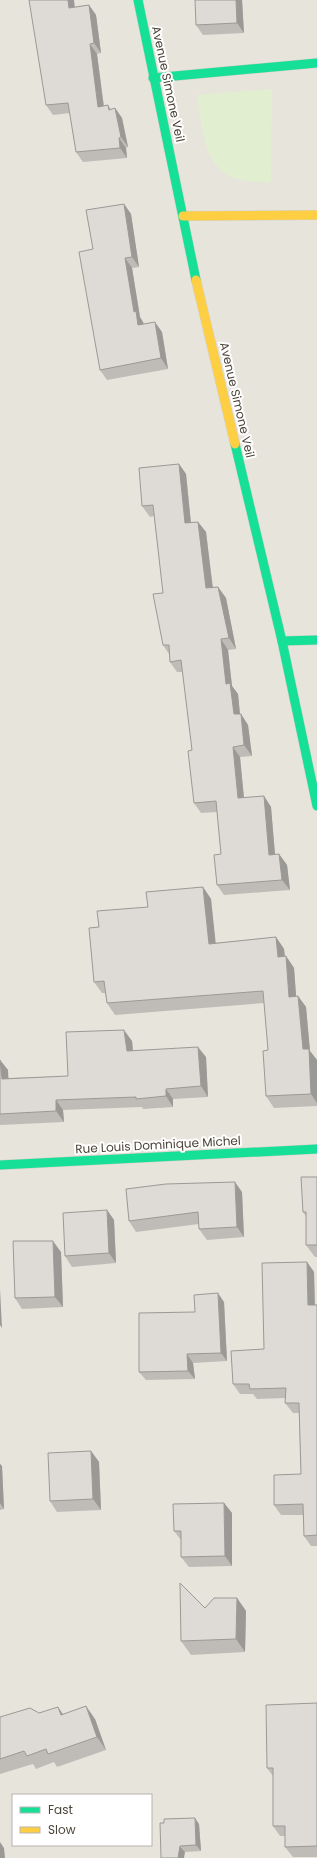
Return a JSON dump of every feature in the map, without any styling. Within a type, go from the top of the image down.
[{"type":"street","name":"Avenue Simone Veil","points":[[138,0],[153,78],[198,288],[282,641],[317,806]]},
{"type":"street","points":[[153,78],[317,63]]},
{"type":"street","points":[[183,216],[317,215]]},
{"type":"street","points":[[282,641],[317,640]]},
{"type":"street","name":"Rue Louis Dominique Michel","points":[[0,1165],[317,1149]]},
{"type":"shaded area","points":[[0,0],[317,0],[317,1858],[0,1858]]},
{"type":"green space","points":[[272,89],[271,182],[249,181],[233,177],[221,170],[212,160],[203,131],[197,95]]},
{"type":"building","points":[[29,0],[68,0],[69,8],[89,5],[94,43],[90,44],[98,107],[108,105],[109,110],[115,108],[121,137],[119,138],[120,148],[76,152],[68,103],[46,105]]},
{"type":"building","points":[[195,0],[236,0],[237,23],[196,25]]},
{"type":"building","points":[[124,204],[132,257],[125,258],[134,312],[136,311],[138,325],[155,322],[161,358],[100,370],[79,252],[93,249],[86,210]]},
{"type":"building","points":[[179,464],[185,523],[198,522],[206,588],[218,587],[229,638],[221,639],[226,684],[230,683],[234,714],[241,714],[244,745],[233,747],[238,798],[264,796],[269,855],[279,854],[282,880],[217,885],[214,855],[221,854],[216,801],[194,803],[188,751],[192,750],[181,660],[170,662],[169,645],[163,645],[153,594],[163,593],[153,505],[142,506],[139,468]]},
{"type":"building","points":[[203,887],[209,944],[276,937],[278,957],[286,956],[289,997],[298,996],[303,1049],[309,1049],[311,1094],[266,1096],[263,1051],[268,1050],[263,991],[107,1003],[104,981],[94,982],[89,928],[99,927],[97,911],[148,907],[146,892]]},
{"type":"building","points":[[124,1030],[127,1051],[198,1047],[201,1086],[166,1089],[166,1096],[136,1099],[136,1097],[56,1100],[56,1111],[0,1114],[0,1060],[2,1079],[68,1076],[66,1032]]},
{"type":"building","points":[[301,1177],[317,1177],[317,1245],[306,1245],[306,1212],[303,1212]]},
{"type":"building","points":[[235,1182],[237,1227],[199,1229],[198,1212],[129,1221],[126,1189],[166,1184]]},
{"type":"building","points":[[107,1210],[109,1253],[65,1256],[63,1213]]},
{"type":"building","points":[[13,1241],[53,1241],[55,1297],[15,1298]]},
{"type":"building","points":[[307,1262],[308,1305],[317,1305],[317,1535],[304,1536],[303,1504],[274,1505],[274,1475],[301,1474],[299,1403],[285,1403],[286,1388],[250,1389],[249,1384],[233,1384],[231,1351],[264,1349],[262,1263]]},
{"type":"building","points":[[218,1293],[221,1353],[187,1354],[188,1371],[139,1372],[139,1313],[195,1312],[194,1295]]},
{"type":"building","points":[[91,1451],[93,1499],[50,1501],[48,1453]]},
{"type":"building","points":[[224,1503],[225,1556],[181,1557],[181,1531],[174,1531],[173,1504]]},
{"type":"building","points":[[180,1583],[205,1608],[214,1598],[237,1598],[236,1639],[181,1641]]},
{"type":"building","points":[[317,1703],[317,1846],[285,1847],[285,1826],[273,1826],[273,1768],[267,1768],[266,1705]]},
{"type":"building","points":[[86,1706],[97,1737],[48,1754],[46,1749],[27,1756],[24,1751],[0,1759],[0,1717],[30,1708],[39,1713],[58,1707],[61,1715]]},
{"type":"building","points":[[195,1818],[196,1845],[180,1846],[178,1858],[161,1858],[160,1823],[164,1823],[164,1819]]},
{"type":"traffic: fast","points":[[138,0],[196,280]]},
{"type":"traffic: fast","points":[[153,78],[317,63]]},
{"type":"traffic: fast","points":[[235,444],[282,641],[317,806]]},
{"type":"traffic: fast","points":[[282,641],[317,640]]},
{"type":"traffic: fast","points":[[0,1165],[317,1149]]},
{"type":"traffic: slow","points":[[183,216],[317,215]]},
{"type":"traffic: slow","points":[[196,280],[235,444]]}]
